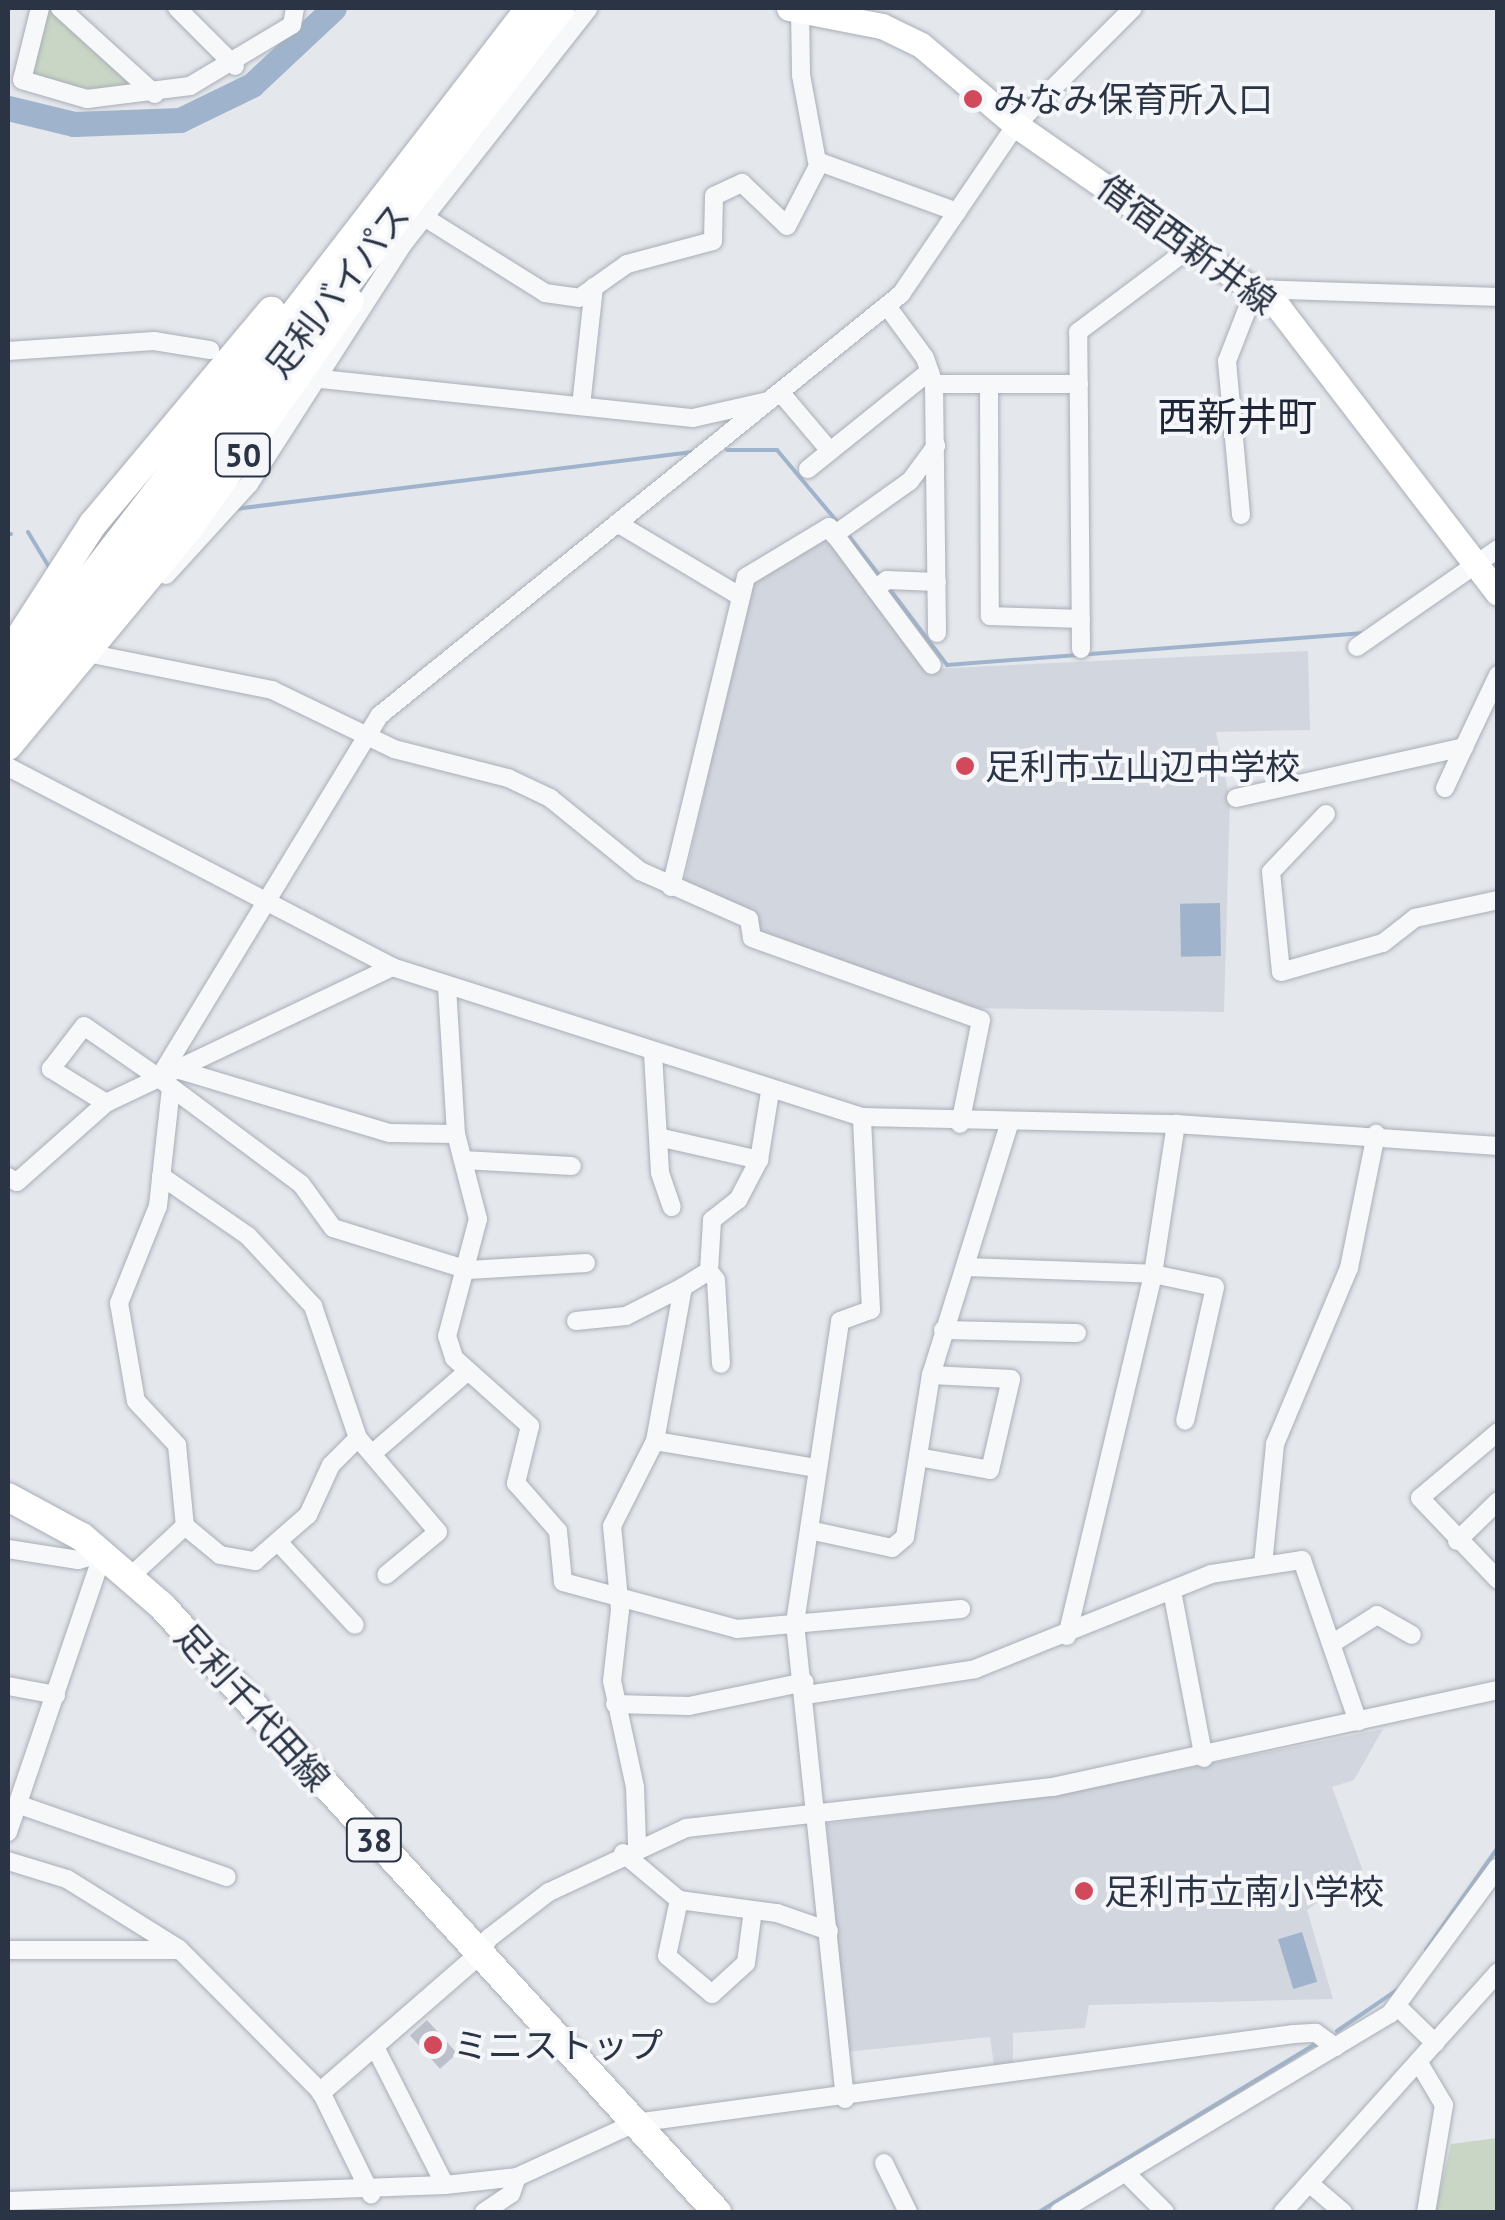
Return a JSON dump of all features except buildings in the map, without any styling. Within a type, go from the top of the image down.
[{"type":"main road","name":"足利バイパス","points":[[8,719],[348,258],[442,116],[530,8]]},
{"type":"main road","name":"足利バイパス","points":[[8,685],[348,258],[450,144],[561,8]]},
{"type":"main road","name":"借宿西新井線","points":[[802,9],[901,34],[1016,125],[1195,244],[1255,289],[1312,345],[1489,559],[1498,592]]},
{"type":"main road","name":"50","points":[[8,654],[121,489],[442,116]]},
{"type":"main road","name":"50","points":[[8,746],[130,601],[268,421],[450,144]]},
{"type":"main road","name":"足利千代田線","points":[[8,1498],[103,1552],[131,1576],[716,2212]]},
{"type":"street","points":[[40,8],[22,80],[87,99],[155,94],[234,66],[292,25],[294,8]]},
{"type":"street","points":[[60,8],[155,94]]},
{"type":"street","points":[[177,8],[234,66]]},
{"type":"street","points":[[130,601],[147,595],[249,484],[424,217],[589,8]]},
{"type":"street","points":[[358,1438],[280,1544],[255,1562],[230,1558],[185,1526],[177,1445],[136,1401],[120,1316],[161,1176],[169,1078],[364,733],[887,306],[958,212],[1016,125],[1133,8]]},
{"type":"street","points":[[424,217],[545,294],[579,298],[627,264],[713,242],[714,196],[742,183],[787,226],[820,162],[801,75],[802,9]]},
{"type":"street","points":[[820,162],[958,212]]},
{"type":"street","points":[[1082,649],[1078,332],[1195,244]]},
{"type":"street","points":[[581,406],[594,287]]},
{"type":"street","points":[[1241,515],[1227,361],[1255,289],[1498,297]]},
{"type":"street","points":[[887,306],[932,378],[937,633]]},
{"type":"street","points":[[8,351],[154,341],[210,350]]},
{"type":"street","points":[[808,469],[932,378],[989,384],[1078,384]]},
{"type":"street","points":[[321,379],[693,418],[777,396]]},
{"type":"street","points":[[989,384],[990,616],[1081,619]]},
{"type":"street","points":[[777,396],[830,451]]},
{"type":"street","points":[[834,535],[910,480],[936,446]]},
{"type":"street","points":[[617,523],[742,596]]},
{"type":"street","points":[[671,887],[746,577],[829,527],[932,665]]},
{"type":"street","points":[[1358,647],[1489,559]]},
{"type":"street","points":[[875,589],[888,580],[937,582]]},
{"type":"street","points":[[87,653],[272,690],[364,733],[550,798],[671,887],[749,918],[752,938],[786,955],[981,1020],[960,1124]]},
{"type":"street","points":[[1446,788],[1498,675]]},
{"type":"street","points":[[1236,798],[1464,746]]},
{"type":"street","points":[[8,766],[265,904],[392,967],[770,1092],[862,1117],[960,1124],[1176,1124],[1376,1134],[1498,1146]]},
{"type":"street","points":[[1326,814],[1271,872],[1281,972],[1384,943],[1415,918],[1498,900]]},
{"type":"street","points":[[8,1177],[16,1182],[106,1104],[169,1078],[392,967]]},
{"type":"street","points":[[448,988],[456,1134],[478,1220],[468,1270],[447,1336],[468,1371],[530,1426],[516,1484],[558,1531],[564,1582],[618,1601],[736,1629],[961,1609]]},
{"type":"street","points":[[106,1104],[51,1068],[84,1026],[169,1078],[301,1184],[333,1228],[468,1270],[586,1263]]},
{"type":"street","points":[[654,1054],[658,1137],[672,1206]]},
{"type":"street","points":[[169,1078],[390,1134],[456,1134]]},
{"type":"street","points":[[721,1364],[716,1280],[709,1271],[712,1220],[738,1200],[758,1160],[770,1092]]},
{"type":"street","points":[[844,2099],[805,1688],[795,1622],[840,1321],[870,1310],[862,1117]]},
{"type":"street","points":[[1066,1636],[1153,1274],[1176,1124]]},
{"type":"street","points":[[809,1530],[898,1546],[931,1375],[1009,1125]]},
{"type":"street","points":[[1264,1565],[1275,1444],[1348,1268],[1376,1134]]},
{"type":"street","points":[[658,1137],[758,1160]]},
{"type":"street","points":[[463,1160],[572,1166]]},
{"type":"street","points":[[161,1176],[248,1236],[312,1306],[358,1438],[438,1532],[386,1575]]},
{"type":"street","points":[[966,1267],[1153,1274],[1214,1287],[1185,1421]]},
{"type":"street","points":[[576,1321],[626,1316],[709,1271]]},
{"type":"street","points":[[682,1287],[655,1441],[612,1526],[618,1601],[615,1704],[634,1786],[630,1849],[679,1900],[753,1910],[829,1931]]},
{"type":"street","points":[[943,1330],[1076,1333]]},
{"type":"street","points":[[373,1453],[468,1371]]},
{"type":"street","points":[[918,1457],[990,1470],[1011,1379],[931,1375]]},
{"type":"street","points":[[1498,1432],[1420,1498],[1498,1580]]},
{"type":"street","points":[[655,1441],[817,1468]]},
{"type":"street","points":[[1457,1541],[1498,1501]]},
{"type":"street","points":[[131,1576],[185,1526]]},
{"type":"street","points":[[280,1544],[355,1625]]},
{"type":"street","points":[[8,1549],[78,1560],[103,1552]]},
{"type":"street","points":[[8,1832],[103,1552]]},
{"type":"street","points":[[615,1704],[689,1706],[974,1669],[1066,1636],[1172,1591],[1264,1565],[1308,1561],[1358,1722]]},
{"type":"street","points":[[1172,1591],[1204,1758]]},
{"type":"street","points":[[1333,1643],[1377,1615],[1412,1635]]},
{"type":"street","points":[[8,1686],[56,1695]]},
{"type":"street","points":[[322,2092],[377,2052],[480,1954],[489,1938],[549,1892],[630,1849],[686,1828],[1053,1788],[1204,1758],[1498,1690]]},
{"type":"street","points":[[17,1804],[227,1877]]},
{"type":"street","points":[[8,1861],[67,1878],[179,1950],[322,2092],[371,2194]]},
{"type":"street","points":[[1059,2212],[1398,2007],[1498,1867]]},
{"type":"street","points":[[679,1900],[667,1956],[712,1994],[746,1963],[753,1910]]},
{"type":"street","points":[[8,1950],[179,1950]]},
{"type":"street","points":[[1284,2212],[1498,1972]]},
{"type":"street","points":[[1398,2007],[1435,2043]]},
{"type":"street","points":[[8,2200],[371,2194],[517,2176],[635,2123],[844,2099],[1294,2034],[1316,2032],[1335,2046]]},
{"type":"street","points":[[377,2052],[444,2185]]},
{"type":"street","points":[[1419,2062],[1444,2105],[1426,2212]]},
{"type":"street","points":[[884,2163],[908,2212]]},
{"type":"street","points":[[1126,2173],[1165,2212]]},
{"type":"street","points":[[484,2212],[511,2194],[517,2176]]},
{"type":"street","points":[[1309,2184],[1344,2212]]},
{"type":"shaded area","name":"足利市立山辺中学校","points":[[831,537],[929,669],[1308,651],[1310,730],[1216,732],[1230,800],[1224,1012],[961,1008],[756,936],[753,915],[684,884],[751,582]]},
{"type":"shaded area","name":"足利市立南小学校","points":[[1383,1729],[1354,1780],[1332,1787],[1363,1871],[1307,1910],[1333,1999],[1089,2005],[1085,2028],[1013,2033],[1013,2064],[994,2066],[990,2037],[846,2052],[827,1824],[1059,1794]]},
{"type":"green space","points":[[54,13],[132,84],[128,94],[35,81],[29,71],[43,14]]},
{"type":"green space","points":[[1497,2138],[1497,2212],[1435,2212],[1451,2144]]},
{"type":"water","points":[[1220,903],[1221,956],[1181,957],[1180,904]]},
{"type":"water","points":[[1302,1932],[1317,1982],[1293,1989],[1278,1939]]},
{"type":"waterway","points":[[8,108],[74,124],[180,120],[252,85],[334,8]]},
{"type":"waterway","points":[[727,450],[777,450],[839,524]]},
{"type":"waterway","points":[[235,509],[692,452]]},
{"type":"waterway","points":[[28,532],[52,572]]},
{"type":"waterway","points":[[848,535],[882,579]]},
{"type":"waterway","points":[[888,587],[947,665],[1361,633]]},
{"type":"waterway","points":[[1426,1950],[1498,1847]]},
{"type":"waterway","points":[[1337,2031],[1397,1990]]},
{"type":"waterway","points":[[1039,2212],[1317,2043]]},
{"type":"place","name":"みなみ保育所入口","points":[[973,99]]},
{"type":"place","name":"足利市立山辺中学校","points":[[965,766]]},
{"type":"place","name":"足利市立南小学校","points":[[1084,1891]]},
{"type":"place","name":"ミニストップ","points":[[433,2045]]},
{"type":"district","name":"西新井町","points":[[1237,416]]}]
